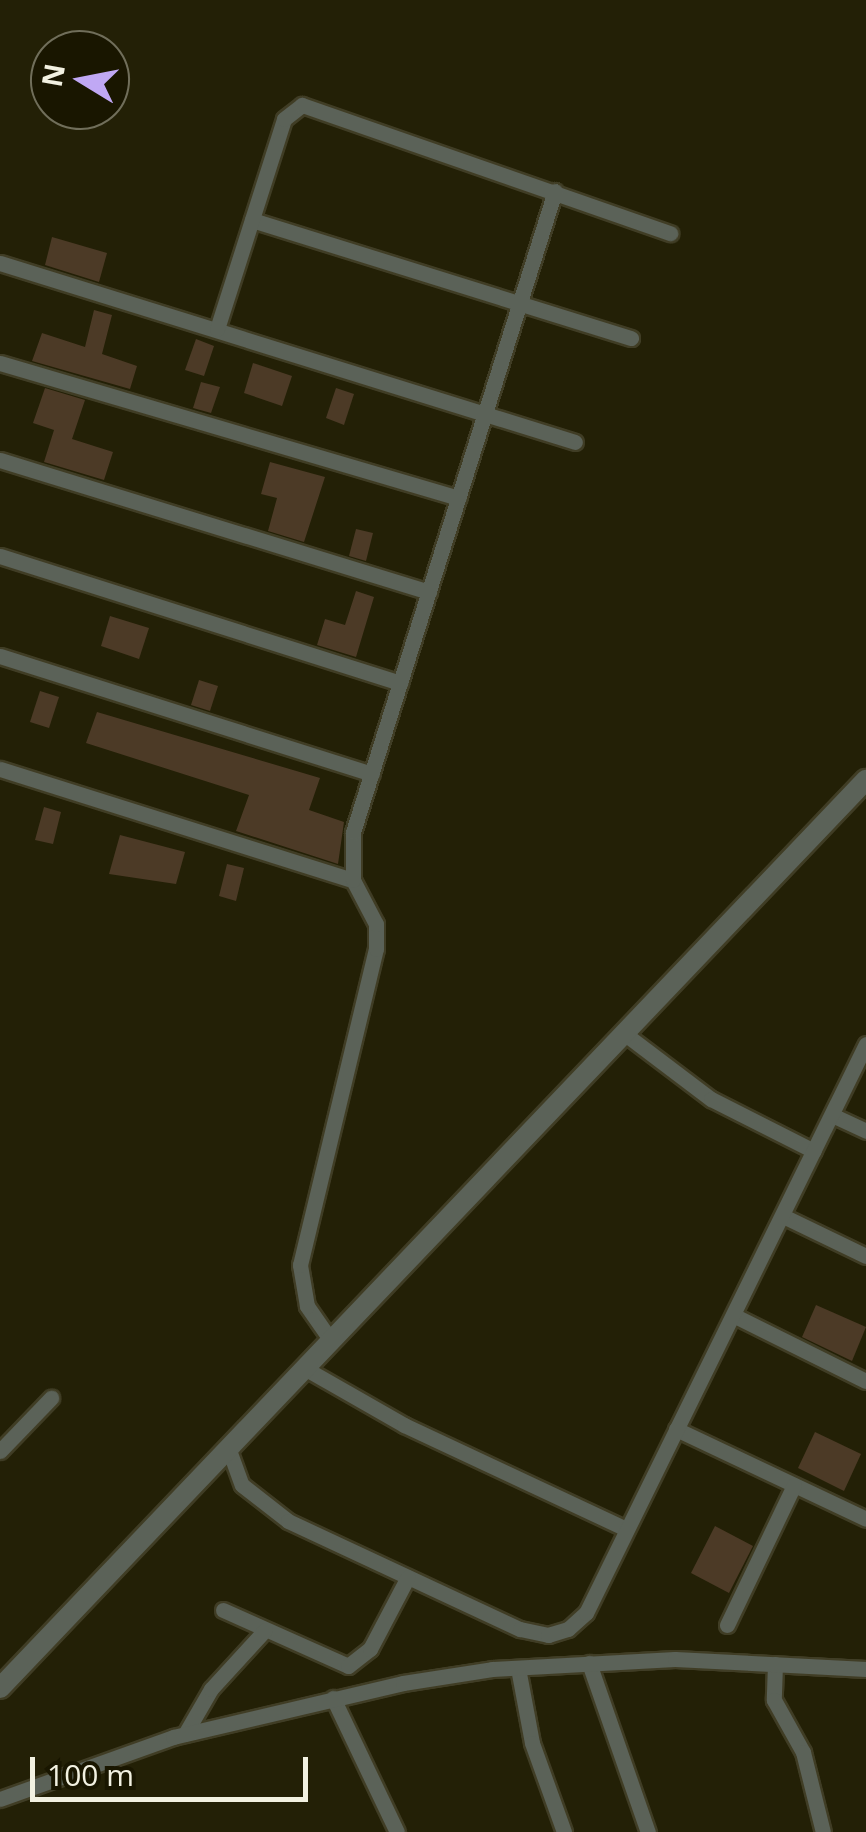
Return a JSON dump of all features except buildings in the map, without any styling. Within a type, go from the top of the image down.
[{"type":"street","points":[[217,329],[284,119],[302,105],[670,233]]},
{"type":"street","points":[[332,1342],[307,1306],[300,1265],[376,949],[376,924],[352,880],[353,832],[555,191]]},
{"type":"street","points":[[252,220],[631,338]]},
{"type":"street","points":[[0,262],[574,442]]},
{"type":"street","points":[[0,363],[459,498]]},
{"type":"street","points":[[0,460],[429,592]]},
{"type":"street","points":[[0,556],[400,683]]},
{"type":"street","points":[[0,656],[372,774]]},
{"type":"street","points":[[0,770],[352,880]]},
{"type":"street","points":[[0,1688],[866,780]]},
{"type":"street","points":[[626,1034],[649,1055],[754,1124],[814,1151]]},
{"type":"street","points":[[229,1450],[242,1485],[259,1502],[520,1629],[548,1635],[586,1613],[624,1528],[734,1316],[866,1044]]},
{"type":"street","points":[[832,1115],[866,1131]]},
{"type":"street","points":[[783,1216],[866,1256]]},
{"type":"street","points":[[734,1316],[866,1382]]},
{"type":"street","points":[[306,1369],[404,1425],[624,1528]]},
{"type":"street","points":[[0,1450],[51,1398]]},
{"type":"street","points":[[676,1429],[866,1519]]},
{"type":"street","points":[[727,1625],[794,1485]]},
{"type":"street","points":[[223,1610],[335,1662],[360,1662],[408,1576]]},
{"type":"street","points":[[184,1734],[212,1689],[265,1630]]},
{"type":"street","points":[[589,1664],[648,1832]]},
{"type":"street","points":[[0,1799],[184,1734],[333,1698],[518,1668],[775,1664],[866,1669]]},
{"type":"street","points":[[775,1664],[776,1709],[803,1752],[824,1832]]},
{"type":"street","points":[[518,1668],[532,1743],[564,1832]]},
{"type":"street","points":[[333,1698],[397,1832]]}]
